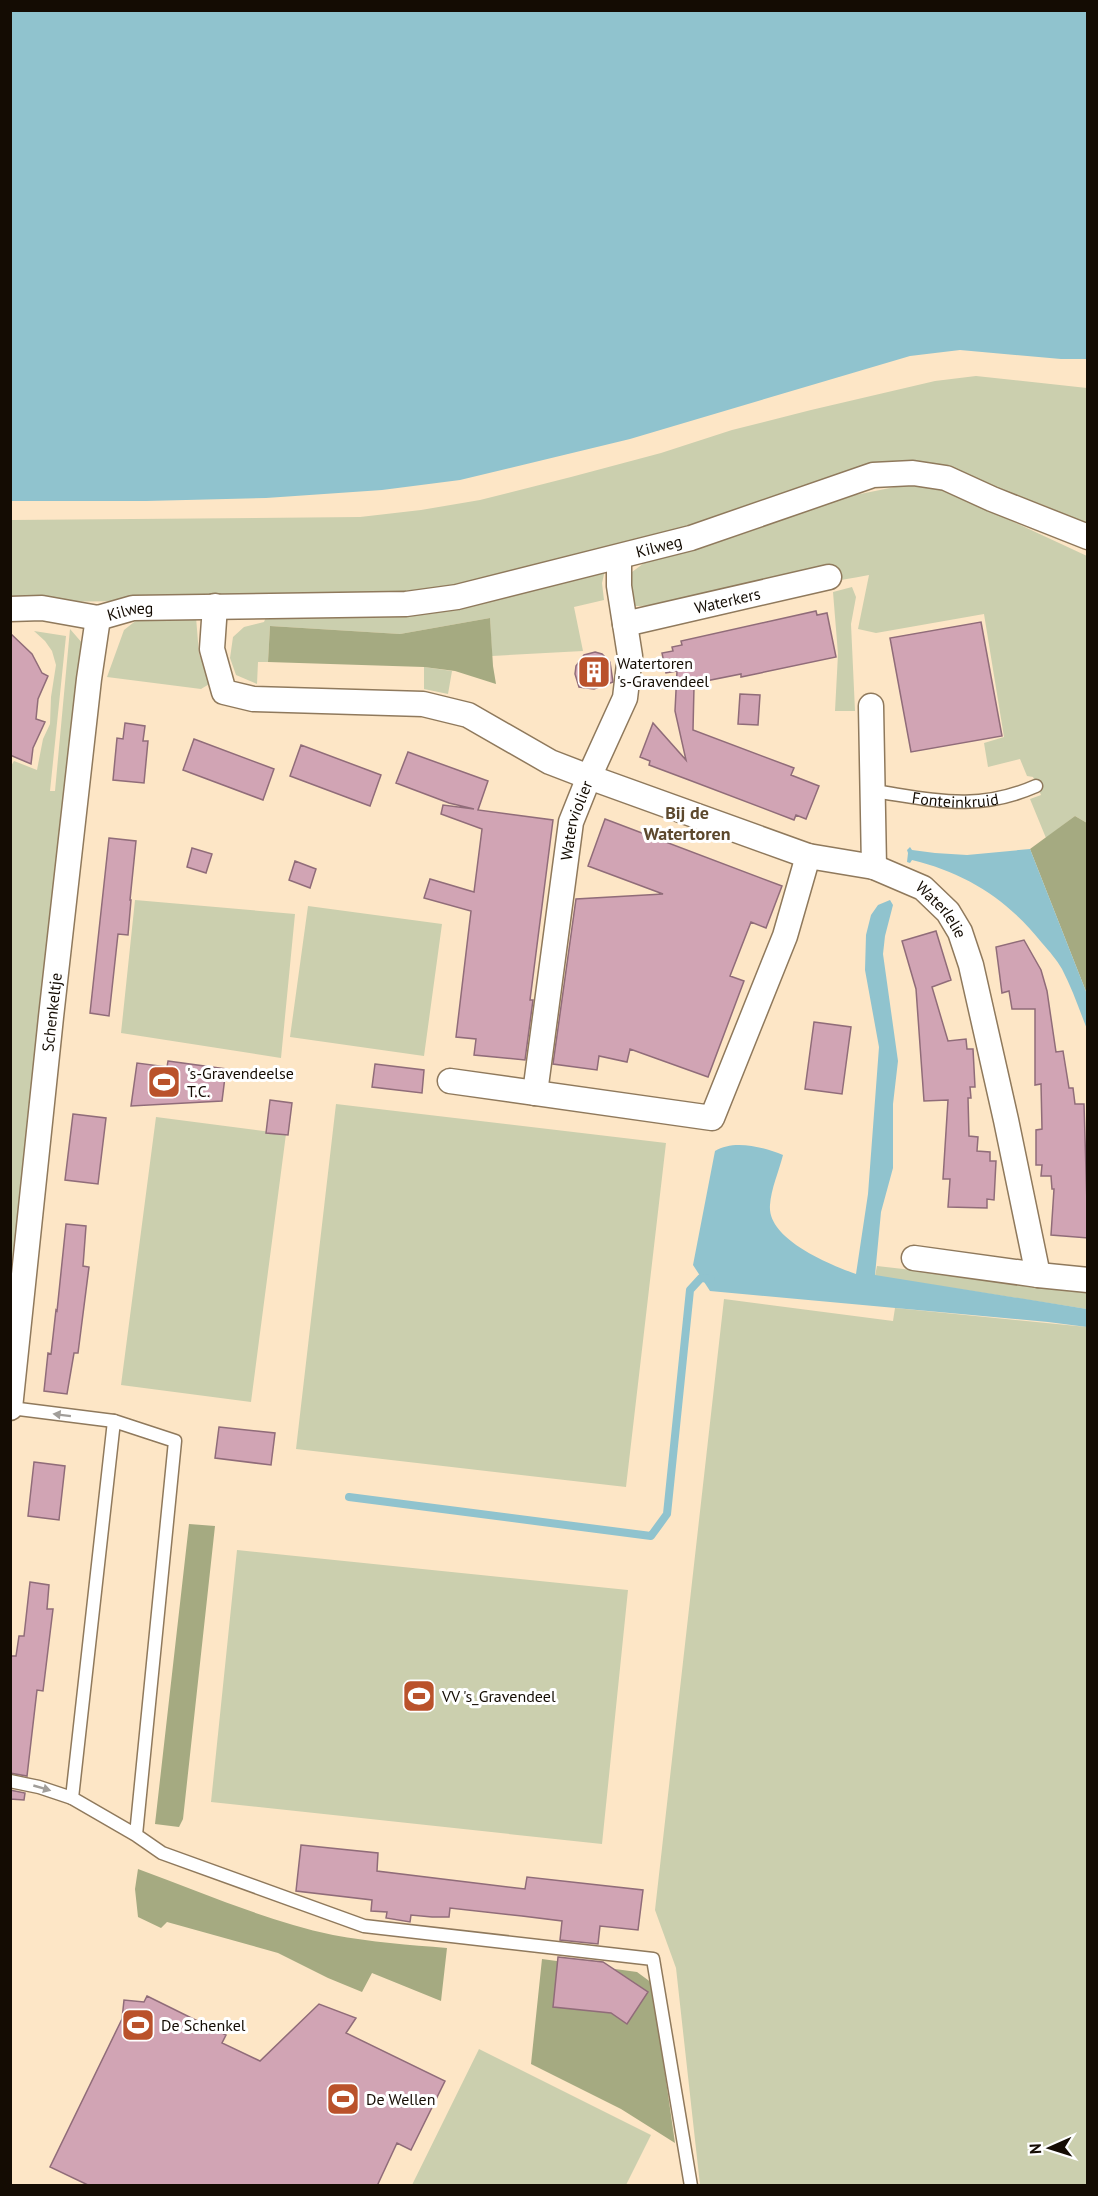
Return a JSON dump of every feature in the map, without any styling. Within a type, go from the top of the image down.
[{"type":"street","name":"Kilweg","points":[[10,609],[42,608],[98,618],[134,608],[406,604],[457,597],[691,538],[873,475],[913,473],[946,478],[1088,537]]},
{"type":"street","name":"Waterviolier","points":[[535,1093],[571,822],[588,777],[625,698],[630,656],[619,586],[620,557]]},
{"type":"street","name":"Waterkers","points":[[625,624],[829,577]]},
{"type":"street","points":[[214,606],[212,650],[224,692],[253,699],[423,704],[468,715],[550,762],[588,777]]},
{"type":"street","name":"Schenkeltje","points":[[10,1408],[89,679],[98,618]]},
{"type":"street","points":[[871,706],[874,867]]},
{"type":"street","name":"Waterlelie","points":[[588,777],[808,856],[874,867],[923,888],[948,912],[960,932],[971,965],[1004,1108],[1038,1275]]},
{"type":"street","points":[[450,1081],[712,1118],[785,936],[808,856]]},
{"type":"street","points":[[914,1258],[1088,1280]]},
{"type":"lane","name":"Fonteinkruid","points":[[874,791],[926,799],[982,802],[1012,796],[1036,786]]},
{"type":"lane","points":[[10,1408],[114,1421],[176,1441],[136,1835]]},
{"type":"lane","points":[[72,1798],[114,1421]]},
{"type":"lane","points":[[10,1781],[39,1787],[72,1798],[136,1835],[162,1853],[364,1926],[653,1959],[691,2186]]},
{"type":"green space","points":[[976,376],[1087,388],[1087,525],[1046,506],[946,469],[858,470],[615,552],[514,574],[414,592],[245,600],[31,602],[11,605],[10,520],[360,517],[421,510],[480,500],[571,477],[661,453],[732,430],[811,410],[935,381]]},
{"type":"green space","points":[[932,484],[1087,556],[1087,823],[1075,816],[1046,838],[1030,799],[1041,795],[1033,777],[1027,776],[1020,759],[988,767],[984,743],[1004,737],[984,614],[876,633],[858,629],[869,575],[695,596],[644,606],[635,606],[630,597],[632,572],[648,560],[760,527],[855,495],[900,486]]},
{"type":"green space","points":[[605,570],[602,583],[604,600],[574,607],[583,651],[492,656],[490,618],[400,634],[270,626],[268,662],[258,662],[257,684],[236,675],[230,658],[233,637],[244,627],[264,622],[266,617]]},
{"type":"green space","points":[[852,587],[856,597],[851,624],[855,711],[835,711],[838,654],[833,592]]},
{"type":"green space","points":[[196,617],[199,654],[211,683],[201,689],[107,677],[124,630],[138,619]]},
{"type":"green space","points":[[490,618],[496,684],[455,671],[424,667],[268,662],[270,626],[400,634]]},
{"type":"green space","points":[[70,629],[83,644],[11,1343],[11,766],[14,761],[37,770],[43,739],[50,724],[56,665],[52,651],[34,631],[66,636],[50,791],[55,791]]},
{"type":"green space","points":[[424,667],[452,671],[448,694],[424,689]]},
{"type":"green space","points":[[1075,816],[1087,823],[1087,994],[1030,849]]},
{"type":"green space","points":[[135,900],[295,914],[281,1058],[121,1033]]},
{"type":"green space","points":[[308,906],[442,924],[424,1056],[290,1037]]},
{"type":"green space","points":[[336,1104],[666,1143],[626,1487],[296,1449]]},
{"type":"green space","points":[[156,1117],[286,1134],[251,1402],[121,1385]]},
{"type":"green space","points":[[877,1266],[1087,1290],[1087,1309],[875,1276]]},
{"type":"green space","points":[[724,1299],[893,1321],[895,1308],[1087,1327],[1087,2185],[700,2185],[676,1968],[655,1910]]},
{"type":"green space","points":[[189,1524],[215,1526],[183,1819],[179,1827],[155,1824]]},
{"type":"green space","name":"VV 's_Gravendeel","points":[[237,1550],[628,1590],[602,1844],[211,1802]]},
{"type":"green space","points":[[138,1869],[259,1914],[308,1929],[362,1940],[447,1948],[441,2001],[372,1973],[362,1992],[278,1953],[167,1922],[161,1928],[138,1917],[135,1889]]},
{"type":"green space","points":[[542,1959],[637,1972],[652,1983],[675,2143],[621,2109],[531,2064]]},
{"type":"green space","points":[[479,2049],[651,2135],[626,2185],[412,2185]]},
{"type":"water","points":[[11,10],[1087,11],[1087,359],[1061,359],[960,350],[910,356],[630,439],[460,480],[382,490],[266,498],[11,501]]},
{"type":"water","points":[[910,847],[912,850],[967,855],[1030,849],[1087,994],[1087,1029],[1062,969],[1029,928],[1000,901],[968,881],[932,866],[912,860],[910,863],[907,862],[907,850]]},
{"type":"water","points":[[890,900],[893,905],[883,954],[898,1061],[893,1104],[893,1168],[881,1212],[875,1275],[1087,1309],[1087,1327],[710,1291],[693,1265],[715,1151],[731,1145],[740,1145],[767,1149],[783,1155],[773,1186],[770,1205],[772,1217],[778,1229],[816,1257],[856,1274],[868,1194],[879,1047],[865,970],[866,935],[871,915],[878,905]]},
{"type":"building","points":[[816,611],[817,615],[827,613],[836,657],[741,677],[741,674],[696,683],[694,687],[693,730],[794,768],[791,775],[819,786],[806,819],[796,815],[794,820],[649,765],[650,761],[640,757],[653,723],[686,760],[675,711],[677,671],[666,673],[662,653],[673,651],[672,647],[682,645],[681,641]]},
{"type":"building","points":[[981,622],[1002,736],[911,752],[890,638]]},
{"type":"building","points":[[10,633],[32,654],[42,673],[48,676],[38,699],[36,719],[45,722],[33,748],[31,764],[10,755]]},
{"type":"building","name":"Watertoren 's-Gravendeel","points":[[595,652],[602,654],[610,662],[613,682],[594,689],[579,687],[575,674],[576,666],[584,655]]},
{"type":"building","points":[[740,694],[760,695],[758,725],[738,724]]},
{"type":"building","points":[[125,723],[145,726],[143,741],[148,741],[144,783],[113,780],[117,738],[123,739]]},
{"type":"building","points":[[194,739],[274,769],[263,800],[183,770]]},
{"type":"building","points":[[301,745],[381,775],[370,806],[290,776]]},
{"type":"building","points":[[408,752],[488,781],[478,810],[553,820],[530,1000],[533,1000],[525,1060],[474,1055],[476,1039],[456,1037],[471,911],[424,898],[430,879],[474,892],[482,829],[441,814],[443,805],[474,809],[449,803],[396,783]]},
{"type":"building","points":[[605,819],[782,886],[766,928],[751,922],[730,976],[744,981],[708,1077],[630,1049],[627,1062],[599,1056],[597,1070],[553,1064],[576,899],[663,894],[588,866]]},
{"type":"building","points":[[109,838],[136,841],[128,935],[118,934],[109,1016],[90,1013]]},
{"type":"building","points":[[192,848],[212,854],[206,873],[187,867]]},
{"type":"building","points":[[295,861],[316,869],[310,888],[289,880]]},
{"type":"building","points":[[936,931],[951,980],[932,987],[948,1041],[966,1039],[967,1049],[973,1049],[975,1087],[970,1087],[971,1098],[968,1098],[969,1136],[978,1137],[977,1151],[990,1152],[990,1161],[996,1161],[994,1200],[987,1199],[987,1208],[948,1207],[950,1179],[943,1179],[948,1100],[924,1101],[916,989],[902,941]]},
{"type":"building","points":[[1024,940],[1041,970],[1047,991],[1056,1052],[1063,1051],[1069,1088],[1073,1088],[1075,1104],[1084,1104],[1088,1238],[1051,1235],[1054,1189],[1052,1189],[1051,1176],[1041,1176],[1042,1165],[1036,1165],[1036,1130],[1042,1129],[1041,1084],[1035,1085],[1035,1009],[1012,1009],[1009,991],[1002,993],[996,947]]},
{"type":"building","points":[[814,1022],[851,1027],[842,1094],[805,1089]]},
{"type":"building","points":[[168,1061],[226,1069],[222,1101],[131,1106],[137,1063],[167,1067]]},
{"type":"building","points":[[375,1064],[424,1070],[422,1093],[372,1087]]},
{"type":"building","points":[[270,1100],[292,1103],[288,1135],[266,1133]]},
{"type":"building","points":[[73,1114],[106,1118],[98,1184],[65,1180]]},
{"type":"building","points":[[66,1224],[86,1226],[83,1266],[89,1267],[78,1353],[74,1353],[67,1394],[44,1391],[48,1353],[51,1354],[57,1311]]},
{"type":"building","points":[[219,1427],[275,1433],[271,1465],[215,1458]]},
{"type":"building","points":[[34,1462],[65,1466],[59,1520],[28,1516]]},
{"type":"building","points":[[30,1582],[49,1585],[47,1609],[53,1609],[43,1691],[37,1690],[27,1776],[10,1773],[10,1656],[16,1656],[19,1636],[24,1636]]},
{"type":"building","points":[[10,1790],[25,1793],[24,1800],[10,1799]]},
{"type":"building","points":[[301,1845],[378,1853],[377,1871],[525,1889],[527,1877],[643,1890],[638,1930],[600,1926],[598,1944],[560,1940],[562,1921],[522,1916],[450,1908],[449,1917],[411,1915],[410,1922],[386,1918],[387,1912],[371,1911],[372,1900],[296,1891]]},
{"type":"building","points":[[558,1957],[603,1962],[648,1992],[627,2024],[611,2013],[553,2007]]},
{"type":"building","points":[[147,1996],[226,2035],[222,2043],[260,2061],[319,2004],[356,2018],[346,2033],[445,2081],[411,2150],[397,2143],[377,2186],[90,2186],[50,2167],[122,2019],[124,2000],[144,2002]]},
{"type":"waterway","points":[[349,1497],[651,1536],[667,1514],[690,1290],[701,1278],[711,1279]]},
{"type":"place","name":"Watertoren 's-Gravendeel","points":[[594,672]]},
{"type":"place","name":"'s-Gravendeelse T.C.","points":[[164,1082]]},
{"type":"place","name":"VV 's_Gravendeel","points":[[419,1696]]},
{"type":"place","name":"De Schenkel","points":[[138,2025]]},
{"type":"place","name":"De Wellen","points":[[343,2099]]},
{"type":"district","name":"Bij de Watertoren","points":[[687,823]]}]
